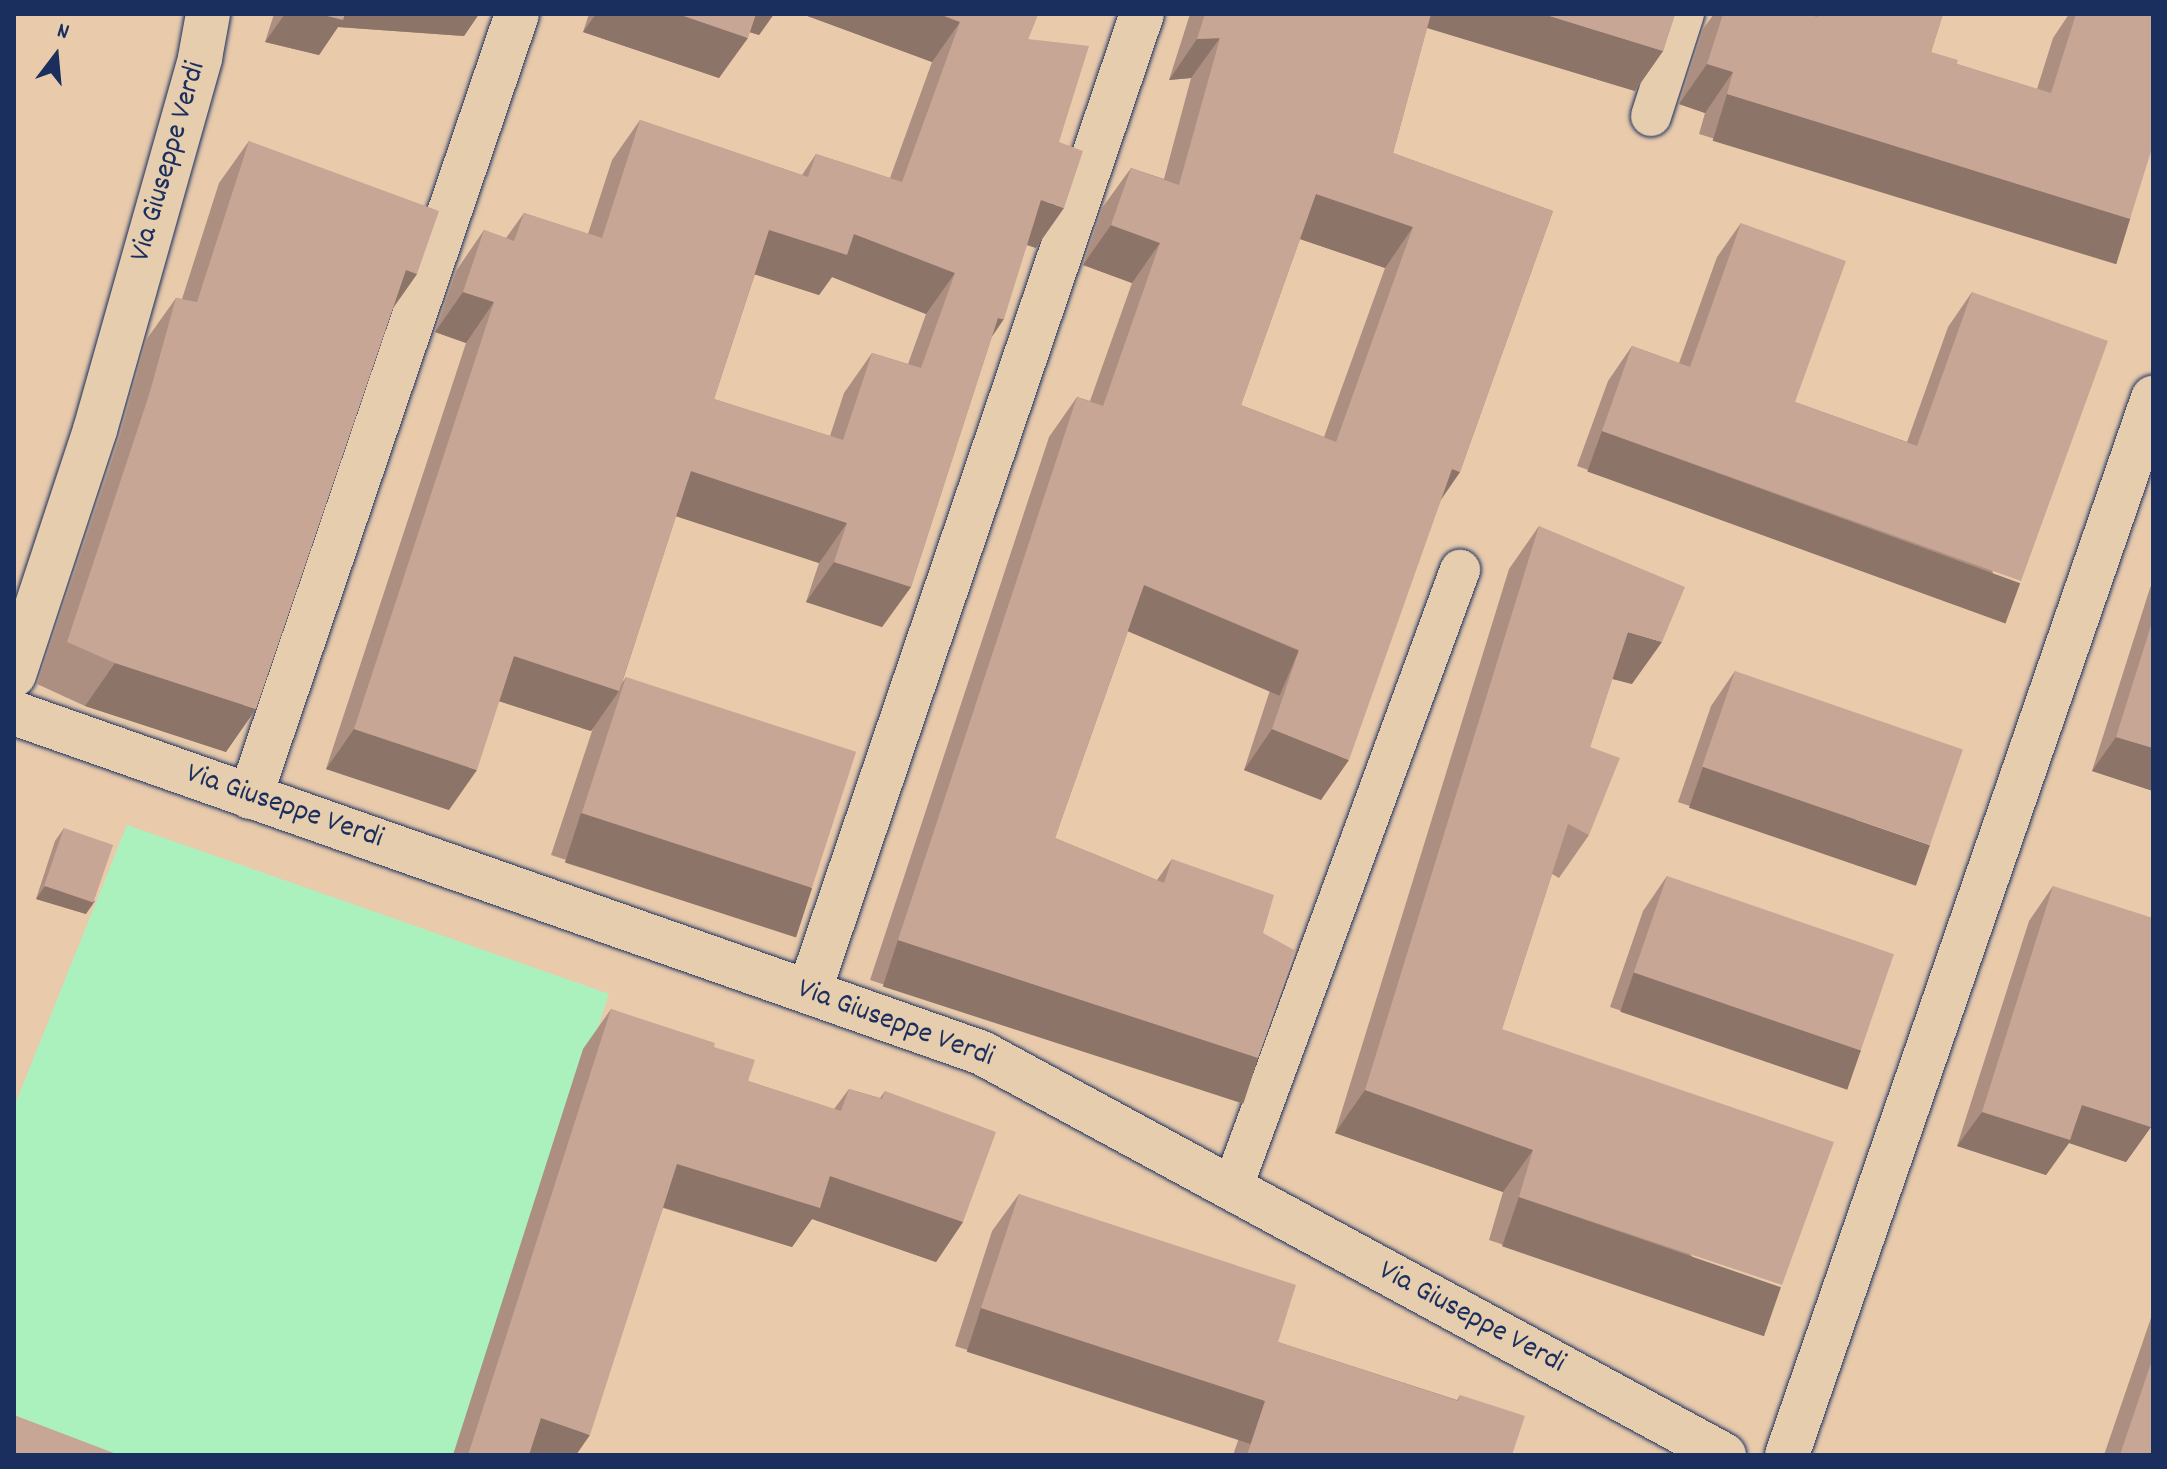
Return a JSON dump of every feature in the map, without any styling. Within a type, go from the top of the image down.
[{"type":"street","name":"Via Giuseppe Verdi","points":[[14,675],[95,430],[200,58],[208,14]]},
{"type":"street","points":[[250,797],[517,14]]},
{"type":"street","points":[[809,992],[1142,14]]},
{"type":"street","points":[[1787,1455],[2153,398]]},
{"type":"street","name":"Via Giuseppe Verdi","points":[[14,713],[982,1053],[1724,1455]]},
{"type":"lane","points":[[1651,116],[1684,14]]},
{"type":"lane","points":[[1232,1189],[1460,570]]},
{"type":"green space","points":[[127,825],[609,994],[456,1455],[48,1455],[14,1441],[14,1107]]},
{"type":"building","points":[[319,14],[345,14],[343,20]]},
{"type":"building","points":[[678,14],[756,14],[748,38]]},
{"type":"building","points":[[939,14],[1038,14],[1028,39],[1089,46],[1059,142],[1083,151],[1064,208],[1041,200],[1004,319],[998,318],[911,587],[834,562],[847,523],[691,471],[619,691],[514,656],[477,770],[354,729],[494,302],[463,292],[484,230],[514,241],[524,213],[602,238],[640,120],[808,177],[816,154],[902,182],[960,22]],"holes":[[[769,230],[847,255],[854,234],[955,273],[921,368],[872,353],[843,440],[714,399]]]},
{"type":"building","points":[[1205,14],[1431,14],[1393,153],[1553,211],[1460,472],[1452,469],[1349,760],[1272,729],[1299,650],[1144,585],[1055,838],[1164,883],[1172,859],[1274,895],[1263,933],[1296,951],[1258,1058],[898,940],[1077,397],[1103,406],[1160,243],[1111,225],[1131,168],[1179,185],[1220,38],[1197,39]],"holes":[[[1316,194],[1413,227],[1336,442],[1241,405]]]},
{"type":"building","points":[[1543,14],[1675,14],[1663,51]]},
{"type":"building","points":[[1723,14],[1808,14],[1817,17],[1818,14],[1943,14],[1931,52],[1958,60],[1957,64],[2051,93],[2076,14],[2153,14],[2153,145],[2130,219],[1727,94],[1733,72],[1707,64]]},
{"type":"building","points":[[249,141],[439,211],[417,274],[406,270],[256,709],[115,663],[67,642],[149,395],[176,298],[197,302]]},
{"type":"building","points":[[1741,223],[1846,261],[1795,402],[1917,446],[1972,292],[2108,341],[2021,581],[1602,431],[1632,346],[1690,367]]},
{"type":"building","points":[[1539,526],[1685,587],[1662,642],[1628,632],[1590,747],[1620,758],[1589,835],[1568,824],[1502,1029],[1834,1142],[1782,1285],[1519,1197],[1533,1150],[1365,1090]]},
{"type":"building","points":[[2153,619],[2153,748],[2116,737]]},
{"type":"building","points":[[1735,671],[1963,749],[1930,845],[1702,766]]},
{"type":"building","points":[[626,677],[856,752],[812,888],[582,813]]},
{"type":"building","points":[[64,828],[113,845],[93,903],[44,886]]},
{"type":"building","points":[[1667,876],[1894,954],[1861,1051],[1634,972]]},
{"type":"building","points":[[2053,886],[2153,918],[2151,1127],[2082,1105],[2070,1140],[1982,1112]]},
{"type":"building","points":[[611,1009],[715,1043],[714,1047],[755,1060],[748,1081],[841,1111],[849,1089],[882,1099],[885,1091],[996,1132],[963,1222],[830,1176],[820,1208],[677,1164],[590,1435],[541,1418],[529,1455],[468,1455]]},
{"type":"building","points":[[1019,1194],[1296,1285],[1278,1342],[1458,1401],[1460,1395],[1525,1416],[1512,1455],[1247,1455],[1265,1401],[981,1308]]},
{"type":"building","points":[[2153,1357],[2153,1455],[2120,1455]]},
{"type":"building","points":[[14,1415],[119,1455],[14,1455]]}]
